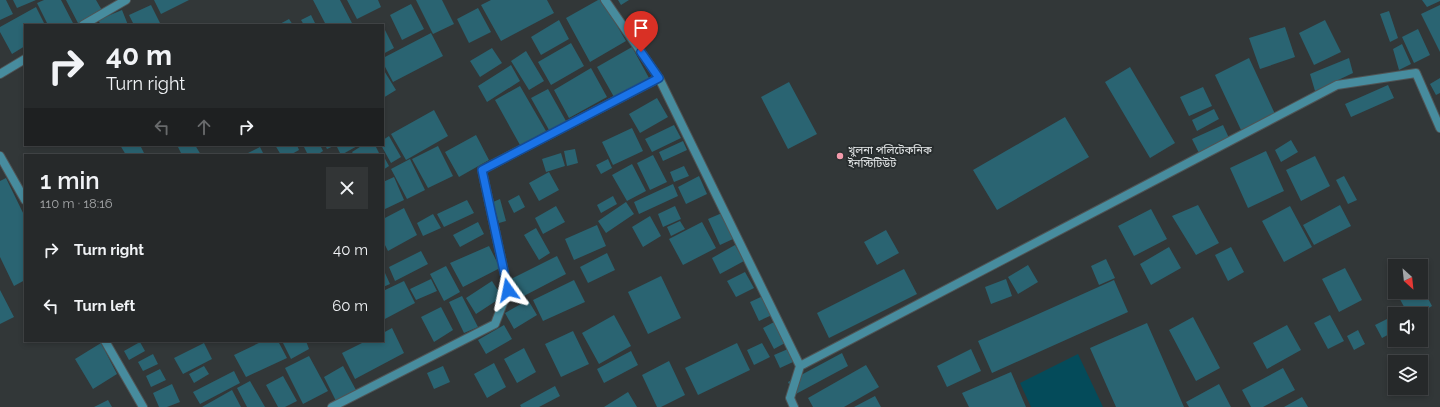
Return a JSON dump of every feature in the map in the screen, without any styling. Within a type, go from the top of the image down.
[{"type":"street","points":[[85,24],[126,0]]},
{"type":"street","points":[[605,0],[659,78],[800,366],[790,398],[794,407]]},
{"type":"street","points":[[0,74],[24,60]]},
{"type":"street","points":[[800,366],[1337,85],[1416,73],[1440,128]]},
{"type":"street","points":[[332,407],[494,324],[508,290],[482,170],[659,78]]},
{"type":"street","points":[[0,156],[24,198]]},
{"type":"street","points":[[106,342],[143,407]]},
{"type":"shaded area","points":[[1078,354],[1103,407],[1031,407],[1020,383]]},
{"type":"building","points":[[0,0],[6,0],[13,14],[0,20]]},
{"type":"building","points":[[13,0],[36,0],[17,8]]},
{"type":"building","points":[[44,0],[61,0],[73,24],[48,24],[37,3]]},
{"type":"building","points":[[66,0],[96,0],[103,12],[78,24]]},
{"type":"building","points":[[154,0],[189,0],[161,14]]},
{"type":"building","points":[[313,0],[340,0],[352,24],[325,24]]},
{"type":"building","points":[[347,0],[378,0],[381,7],[357,19]]},
{"type":"building","points":[[416,0],[442,0],[454,24],[433,34]]},
{"type":"building","points":[[491,0],[547,0],[554,13],[501,41],[481,5]]},
{"type":"building","points":[[598,0],[602,0],[626,41],[590,62],[566,18]]},
{"type":"building","points":[[618,0],[629,0],[621,5]]},
{"type":"building","points":[[1422,0],[1440,0],[1440,1],[1427,7]]},
{"type":"building","points":[[411,4],[424,29],[402,40],[390,15]]},
{"type":"building","points":[[151,5],[160,23],[134,24],[129,15]]},
{"type":"building","points":[[1440,5],[1440,52],[1421,14]]},
{"type":"building","points":[[36,7],[44,24],[24,24],[24,47],[12,54],[0,32],[0,27]]},
{"type":"building","points":[[478,8],[491,32],[469,43],[457,19]]},
{"type":"building","points":[[122,10],[128,24],[100,24],[98,20]]},
{"type":"building","points":[[1389,11],[1398,38],[1390,42],[1380,14]]},
{"type":"building","points":[[311,15],[316,24],[303,24],[301,20]]},
{"type":"building","points":[[289,19],[292,24],[280,24]]},
{"type":"building","points":[[559,20],[569,39],[541,55],[531,37]]},
{"type":"building","points":[[1325,20],[1341,52],[1314,65],[1299,33]]},
{"type":"building","points":[[1285,27],[1295,57],[1260,69],[1249,38]]},
{"type":"building","points":[[384,28],[394,48],[384,53]]},
{"type":"building","points":[[1418,29],[1430,55],[1414,63],[1402,37]]},
{"type":"building","points":[[431,33],[443,56],[393,82],[384,65],[384,57]]},
{"type":"building","points":[[571,43],[584,66],[551,85],[538,62]]},
{"type":"building","points":[[1402,44],[1411,64],[1399,70],[1393,49]]},
{"type":"building","points":[[632,47],[649,78],[614,97],[597,67]]},
{"type":"building","points":[[492,48],[502,63],[480,77],[470,61]]},
{"type":"building","points":[[526,51],[544,81],[529,90],[511,61]]},
{"type":"building","points":[[1249,58],[1275,114],[1241,130],[1215,75]]},
{"type":"building","points":[[1349,58],[1353,73],[1315,91],[1310,74]]},
{"type":"building","points":[[511,65],[520,81],[487,102],[478,86]]},
{"type":"building","points":[[1130,67],[1175,143],[1150,158],[1105,82]]},
{"type":"building","points":[[591,68],[607,97],[569,118],[554,90]]},
{"type":"building","points":[[384,71],[396,90],[384,97]]},
{"type":"building","points":[[1440,78],[1440,93],[1436,95],[1430,84]]},
{"type":"building","points":[[789,82],[817,134],[788,149],[761,97]]},
{"type":"building","points":[[1388,85],[1394,98],[1351,117],[1345,104]]},
{"type":"building","points":[[520,86],[546,131],[520,145],[495,100]]},
{"type":"building","points":[[1203,87],[1212,106],[1189,116],[1180,97]]},
{"type":"building","points":[[548,89],[566,121],[549,130],[531,98]]},
{"type":"building","points":[[657,98],[668,117],[640,133],[629,114]]},
{"type":"building","points":[[1214,109],[1219,119],[1197,131],[1192,120]]},
{"type":"building","points":[[434,110],[448,136],[406,160],[391,134]]},
{"type":"building","points":[[1065,117],[1089,157],[997,210],[973,170]]},
{"type":"building","points":[[674,125],[681,138],[652,152],[645,139]]},
{"type":"building","points":[[1223,125],[1229,138],[1199,153],[1192,139]]},
{"type":"building","points":[[632,128],[643,151],[613,165],[602,142]]},
{"type":"building","points":[[476,135],[489,160],[459,177],[445,152]]},
{"type":"building","points":[[389,136],[401,157],[391,163],[382,146],[384,146],[384,139]]},
{"type":"building","points":[[1291,140],[1298,152],[1281,162],[1275,150]]},
{"type":"building","points":[[683,141],[687,150],[663,161],[659,152]]},
{"type":"building","points":[[121,146],[140,146],[144,154],[125,154]]},
{"type":"building","points":[[178,146],[196,146],[200,154],[182,154]]},
{"type":"building","points":[[276,146],[297,146],[299,150],[292,154],[280,154]]},
{"type":"building","points":[[320,146],[323,151],[318,154],[308,154],[304,147]]},
{"type":"building","points":[[326,146],[334,146],[327,149]]},
{"type":"building","points":[[357,146],[343,154],[340,154],[337,147]]},
{"type":"building","points":[[361,146],[376,146],[379,153],[353,154],[352,152]]},
{"type":"building","points":[[438,146],[453,176],[428,188],[412,159]]},
{"type":"building","points":[[260,147],[264,154],[246,154]]},
{"type":"building","points":[[575,149],[578,163],[567,166],[564,151]]},
{"type":"building","points":[[1266,151],[1284,191],[1248,208],[1230,168]]},
{"type":"building","points":[[561,153],[565,166],[546,172],[542,159]]},
{"type":"building","points":[[653,155],[667,182],[650,190],[637,163]]},
{"type":"building","points":[[1315,156],[1330,186],[1301,201],[1286,170]]},
{"type":"building","points":[[384,157],[389,166],[384,169]]},
{"type":"building","points":[[410,159],[425,190],[407,199],[391,169]]},
{"type":"building","points":[[608,159],[612,168],[601,174],[596,165]]},
{"type":"building","points":[[632,164],[646,191],[627,201],[612,175]]},
{"type":"building","points":[[684,166],[689,176],[674,182],[670,172]]},
{"type":"building","points":[[549,172],[559,190],[539,201],[529,183]]},
{"type":"building","points":[[699,176],[707,194],[686,204],[678,187]]},
{"type":"building","points":[[1344,176],[1357,200],[1348,204],[1336,180]]},
{"type":"building","points":[[394,177],[404,200],[384,210],[384,182]]},
{"type":"building","points":[[6,178],[24,215],[24,281],[14,286],[0,257],[0,181]]},
{"type":"building","points":[[673,184],[678,196],[639,214],[634,202]]},
{"type":"building","points":[[519,195],[525,207],[514,213],[508,201]]},
{"type":"building","points":[[613,196],[617,204],[601,213],[597,205]]},
{"type":"building","points":[[500,199],[506,221],[499,223],[493,202]]},
{"type":"building","points":[[467,200],[474,213],[444,227],[437,214]]},
{"type":"building","points":[[626,202],[634,214],[606,233],[598,221]]},
{"type":"building","points":[[1198,205],[1219,243],[1196,255],[1172,216]]},
{"type":"building","points":[[1340,205],[1351,226],[1314,245],[1303,225]]},
{"type":"building","points":[[556,206],[565,222],[543,234],[535,218]]},
{"type":"building","points":[[675,206],[681,219],[663,227],[658,214]]},
{"type":"building","points":[[1290,206],[1312,247],[1284,262],[1262,221]]},
{"type":"building","points":[[404,208],[417,235],[388,251],[384,243],[384,218]]},
{"type":"building","points":[[1151,209],[1167,239],[1134,256],[1118,226]]},
{"type":"building","points":[[722,213],[733,239],[720,245],[708,219]]},
{"type":"building","points":[[433,214],[441,228],[423,236],[417,223]]},
{"type":"building","points":[[650,216],[661,236],[643,247],[632,227]]},
{"type":"building","points":[[680,221],[685,229],[671,236],[667,227]]},
{"type":"building","points":[[478,222],[484,234],[460,247],[453,235]]},
{"type":"building","points":[[702,222],[716,248],[683,265],[669,239]]},
{"type":"building","points":[[597,225],[606,246],[574,260],[565,239]]},
{"type":"building","points":[[536,228],[550,253],[539,260],[524,235]]},
{"type":"building","points":[[886,230],[899,253],[877,265],[864,242]]},
{"type":"building","points":[[735,245],[744,261],[720,274],[712,258]]},
{"type":"building","points":[[489,246],[500,268],[463,287],[450,263]]},
{"type":"building","points":[[1169,247],[1181,268],[1151,285],[1140,264]]},
{"type":"building","points":[[1231,247],[1244,272],[1228,281],[1215,255]]},
{"type":"building","points":[[421,251],[428,264],[395,281],[389,267]]},
{"type":"building","points":[[607,253],[615,270],[588,283],[580,267]]},
{"type":"building","points":[[557,256],[566,274],[520,298],[511,279]]},
{"type":"building","points":[[1106,259],[1115,278],[1099,285],[1091,266]]},
{"type":"building","points":[[1028,265],[1038,282],[1018,294],[1008,277]]},
{"type":"building","points":[[446,266],[460,292],[444,301],[430,274]]},
{"type":"building","points":[[1345,268],[1362,300],[1339,312],[1322,279]]},
{"type":"building","points":[[904,269],[917,294],[829,338],[817,313]]},
{"type":"building","points":[[745,272],[754,288],[736,297],[727,281]]},
{"type":"building","points":[[384,274],[390,284],[384,287]]},
{"type":"building","points":[[661,276],[681,318],[648,334],[628,292]]},
{"type":"building","points":[[431,279],[437,291],[416,300],[410,289]]},
{"type":"building","points":[[1006,279],[1012,296],[991,304],[985,287]]},
{"type":"building","points":[[574,280],[585,302],[543,321],[533,300]]},
{"type":"building","points":[[1114,280],[1128,312],[992,373],[978,341]]},
{"type":"building","points":[[404,281],[415,303],[384,319],[384,291]]},
{"type":"building","points":[[492,281],[502,297],[476,314],[466,298]]},
{"type":"building","points":[[0,290],[14,317],[0,324]]},
{"type":"building","points":[[462,296],[478,327],[464,333],[449,302]]},
{"type":"building","points":[[763,296],[772,315],[759,321],[750,302]]},
{"type":"building","points":[[1428,298],[1432,306],[1428,308],[1428,307],[1404,307],[1400,299]]},
{"type":"building","points":[[528,300],[537,315],[514,329],[505,313]]},
{"type":"building","points":[[441,307],[453,330],[434,342],[421,317]]},
{"type":"building","points":[[614,315],[631,346],[599,364],[582,333]]},
{"type":"building","points":[[1330,315],[1344,341],[1328,349],[1314,323]]},
{"type":"building","points":[[1193,317],[1220,368],[1196,381],[1169,330]]},
{"type":"building","points":[[1388,318],[1388,335],[1382,338],[1375,325]]},
{"type":"building","points":[[774,322],[785,343],[774,349],[763,328]]},
{"type":"building","points":[[1147,323],[1184,407],[1116,407],[1090,348]]},
{"type":"building","points":[[504,325],[512,339],[486,354],[478,340]]},
{"type":"building","points":[[1287,325],[1301,350],[1267,369],[1253,343]]},
{"type":"building","points":[[392,328],[404,353],[355,379],[342,353],[364,342],[384,342],[384,332]]},
{"type":"building","points":[[1358,330],[1365,344],[1354,350],[1347,336]]},
{"type":"building","points":[[573,331],[589,364],[561,377],[545,344]]},
{"type":"building","points":[[140,342],[145,351],[129,360],[124,351]]},
{"type":"building","points":[[261,342],[279,342],[287,358],[246,377],[234,355]]},
{"type":"building","points":[[282,342],[306,342],[309,349],[291,359]]},
{"type":"building","points":[[101,343],[117,374],[93,389],[75,359]]},
{"type":"building","points":[[204,343],[212,359],[183,374],[174,358]]},
{"type":"building","points":[[737,343],[750,370],[698,395],[685,368]]},
{"type":"building","points":[[762,343],[770,357],[754,365],[747,350]]},
{"type":"building","points":[[524,348],[536,372],[517,383],[504,359]]},
{"type":"building","points":[[788,349],[793,362],[780,368],[774,355]]},
{"type":"building","points":[[971,349],[981,371],[947,387],[937,366]]},
{"type":"building","points":[[631,351],[638,365],[604,383],[597,369]]},
{"type":"building","points":[[842,353],[848,366],[794,395],[788,382]]},
{"type":"building","points":[[153,354],[158,364],[143,371],[138,362]]},
{"type":"building","points":[[309,356],[328,391],[303,404],[285,368]]},
{"type":"building","points":[[669,361],[685,395],[661,407],[657,407],[642,375]]},
{"type":"building","points":[[494,363],[506,387],[487,398],[474,374]]},
{"type":"building","points":[[866,365],[879,387],[844,407],[813,407],[808,398]]},
{"type":"building","points":[[204,366],[209,374],[194,383],[189,374]]},
{"type":"building","points":[[343,366],[356,390],[336,401],[324,377]]},
{"type":"building","points":[[443,366],[450,382],[434,389],[427,373]]},
{"type":"building","points":[[1283,368],[1295,390],[1263,407],[1251,407],[1242,390]]},
{"type":"building","points":[[160,369],[166,380],[151,387],[146,376]]},
{"type":"building","points":[[234,371],[240,383],[200,404],[193,392]]},
{"type":"building","points":[[1011,372],[1026,407],[969,407],[962,393]]},
{"type":"building","points":[[283,376],[297,401],[285,407],[278,407],[266,385]]},
{"type":"building","points":[[250,381],[265,407],[247,407],[237,388]]},
{"type":"building","points":[[172,384],[180,402],[167,407],[159,407],[153,393]]},
{"type":"building","points":[[1219,384],[1231,407],[1189,407],[1186,402]]},
{"type":"building","points":[[555,386],[560,396],[539,407],[521,407],[520,405]]},
{"type":"building","points":[[232,390],[241,407],[202,407]]},
{"type":"building","points":[[628,392],[637,407],[604,407]]},
{"type":"building","points":[[875,396],[881,407],[854,407]]},
{"type":"building","points":[[1302,397],[1308,407],[1284,407]]},
{"type":"building","points":[[108,400],[112,407],[94,407]]},
{"type":"place","name":"খুলনা পলিটেকনিক ইনস্টিটিউট","points":[[840,156]]},
{"type":"route","points":[[508,290],[482,170],[659,78],[641,52]]}]
